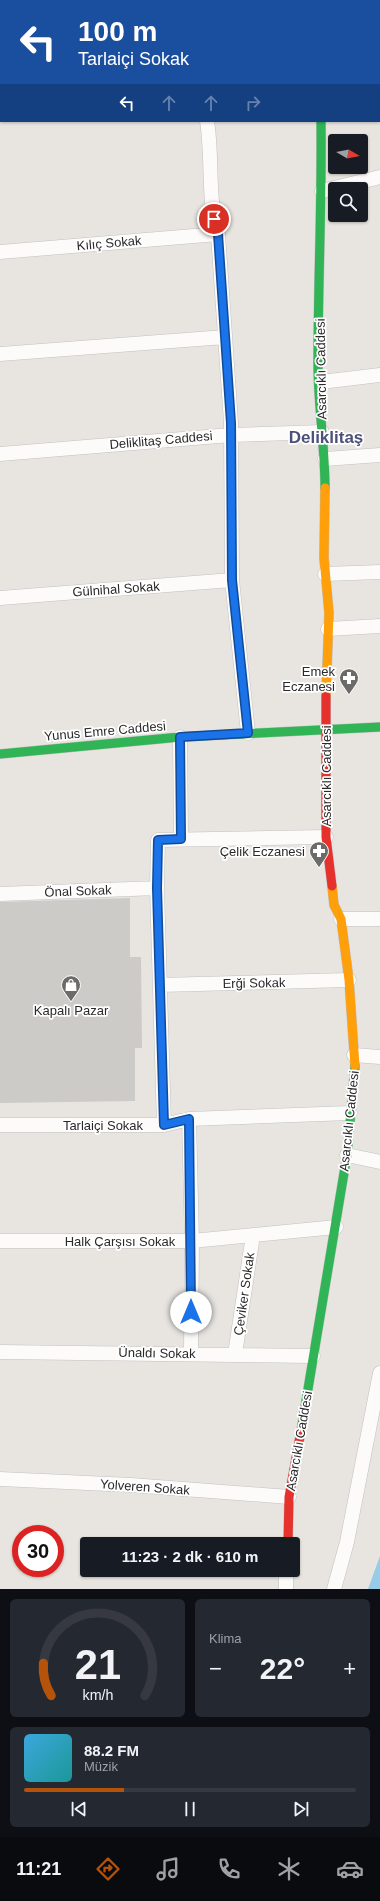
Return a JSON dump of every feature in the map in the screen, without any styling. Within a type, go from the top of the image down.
[{"type":"street","points":[[207,122],[210,142],[214,219],[218,234],[231,435],[232,580],[248,733]]},
{"type":"street","name":"Asarcıklı Caddesi","points":[[288,1537],[290,1497],[336,1227],[347,1155],[355,1072],[349,980],[341,918],[334,905],[326,837],[325,731],[329,613],[325,574],[325,460],[321,444],[321,382],[318,366],[322,191],[321,122]]},
{"type":"street","points":[[322,191],[380,177]]},
{"type":"street","name":"Kılıç Sokak","points":[[0,252],[218,234]]},
{"type":"street","points":[[0,354],[225,337]]},
{"type":"street","points":[[321,382],[380,375]]},
{"type":"street","name":"Deliklitaş Caddesi","points":[[0,454],[231,435],[322,432]]},
{"type":"street","points":[[325,460],[380,455]]},
{"type":"street","points":[[325,574],[380,572]]},
{"type":"street","name":"Gülnihal Sokak","points":[[0,598],[232,580]]},
{"type":"street","points":[[328,629],[380,626]]},
{"type":"street","name":"Yunus Emre Caddesi","points":[[0,754],[180,737],[325,731],[380,727]]},
{"type":"street","points":[[180,737],[181,839]]},
{"type":"street","points":[[164,1125],[157,888],[158,840],[326,837]]},
{"type":"street","name":"Önal Sokak","points":[[0,894],[157,888]]},
{"type":"street","points":[[341,918],[380,919]]},
{"type":"street","name":"Erği Sokak","points":[[160,985],[349,980]]},
{"type":"street","points":[[354,1054],[380,1057]]},
{"type":"street","name":"Tarlaiçi Sokak","points":[[0,1125],[164,1125],[189,1119],[350,1114]]},
{"type":"street","points":[[189,1119],[192,1241],[191,1354]]},
{"type":"street","points":[[347,1155],[380,1162]]},
{"type":"street","name":"Halk Çarşısı Sokak","points":[[0,1242],[192,1241],[336,1227]]},
{"type":"street","name":"Çeviker Sokak","points":[[235,1354],[253,1235]]},
{"type":"street","name":"Ünaldı Sokak","points":[[0,1352],[313,1356]]},
{"type":"street","points":[[334,1589],[348,1534],[380,1373]]},
{"type":"street","name":"Yolveren Sokak","points":[[0,1479],[290,1497]]},
{"type":"street","points":[[286,1577],[286,1589]]},
{"type":"water","points":[[380,1556],[380,1589],[368,1589]]},
{"type":"building","name":"Kapalı Pazar","points":[[130,898],[130,957],[141,957],[142,1048],[135,1048],[135,1101],[0,1103],[0,902]]},
{"type":"traffic: fast","points":[[321,122],[318,364],[325,488]]},
{"type":"traffic: fast","points":[[0,754],[180,737],[380,727]]},
{"type":"traffic: fast","points":[[302,1425],[347,1155],[355,1066]]},
{"type":"traffic: slow","points":[[325,488],[324,558],[329,613],[326,696]]},
{"type":"traffic: slow","points":[[332,886],[334,905],[341,919],[349,980],[355,1066]]},
{"type":"traffic: jam","points":[[326,696],[326,837],[332,886]]},
{"type":"traffic: jam","points":[[288,1537],[289,1497],[302,1425]]},
{"type":"place","name":"Emek Eczanesi","points":[[349,695]]},
{"type":"place","name":"Çelik Eczanesi","points":[[319,868]]},
{"type":"place","name":"Kapalı Pazar","points":[[71,1002]]},
{"type":"district","name":"Deliklitaş","points":[[326,437]]},
{"type":"route","points":[[191,1312],[192,1241],[189,1119],[164,1125],[157,888],[158,840],[181,839],[180,737],[248,733],[232,580],[231,423],[218,234],[214,219]]}]
